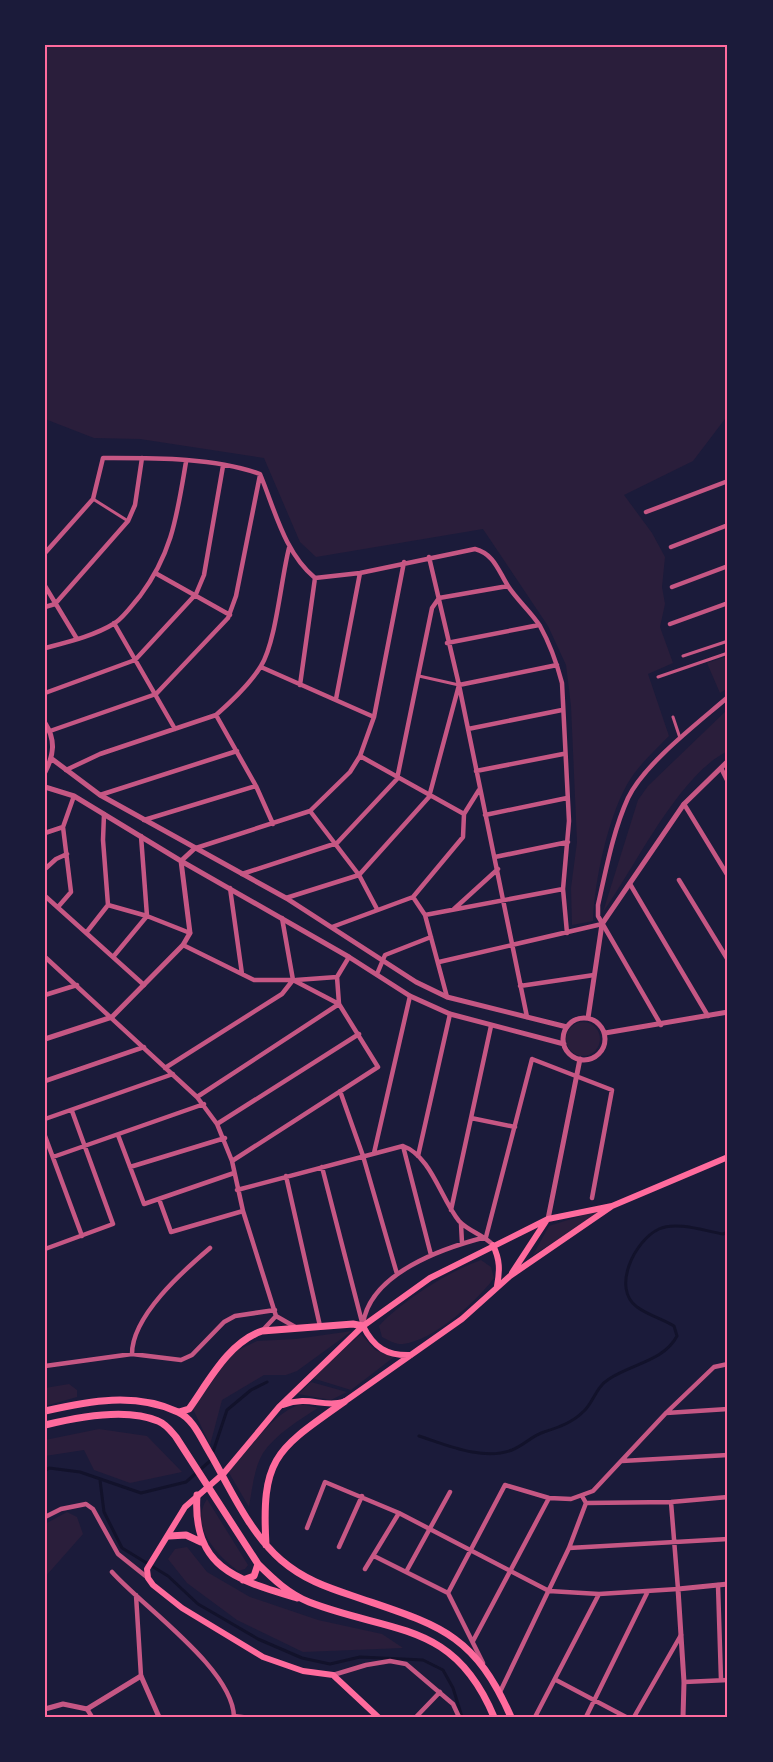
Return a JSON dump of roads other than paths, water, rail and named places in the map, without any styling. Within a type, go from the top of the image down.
[{"type":"main road","points":[[378,1717],[333,1675],[303,1671],[263,1657],[182,1608],[148,1578],[147,1569],[176,1521],[197,1495],[224,1473],[279,1407],[363,1326],[430,1278],[548,1219],[612,1206],[728,1157]]},
{"type":"main road","points":[[266,1545],[264,1503],[273,1466],[282,1450],[298,1435],[462,1319],[510,1276],[612,1206]]},
{"type":"main road","points":[[510,1276],[548,1219]]},
{"type":"main road","points":[[493,1245],[500,1264],[497,1287]]},
{"type":"main road","points":[[179,1412],[189,1409],[237,1345],[249,1336],[262,1331],[320,1326],[363,1326]]},
{"type":"main road","points":[[363,1326],[369,1340],[381,1350],[396,1356],[411,1355]]},
{"type":"main road","points":[[279,1407],[304,1399],[331,1404],[344,1402]]},
{"type":"main road","points":[[45,1411],[84,1402],[134,1400],[179,1412],[194,1426],[253,1527],[266,1545],[296,1573],[316,1584],[419,1618],[444,1630],[464,1644],[483,1663],[511,1717]]},
{"type":"main road","points":[[45,1425],[99,1415],[158,1421],[176,1437],[258,1564],[273,1580],[308,1602]]},
{"type":"main road","points":[[197,1495],[196,1519],[201,1542],[220,1567],[238,1579],[308,1602],[414,1632],[437,1644],[471,1673],[494,1717]]},
{"type":"main road","points":[[169,1536],[186,1535],[201,1542]]},
{"type":"main road","points":[[238,1579],[245,1580],[254,1576],[258,1564]]},
{"type":"street","points":[[45,553],[93,499],[102,458],[142,458],[186,462],[223,466],[260,474]]},
{"type":"street","points":[[45,607],[55,604],[128,521],[135,505],[142,458]]},
{"type":"street","points":[[45,648],[77,639],[114,623],[125,615],[157,574],[174,531],[186,462]]},
{"type":"street","points":[[45,693],[135,660],[196,594],[204,575],[223,466]]},
{"type":"street","points":[[260,474],[290,548],[297,560],[315,578]]},
{"type":"street","points":[[50,731],[156,694],[230,615],[260,474]]},
{"type":"street","points":[[646,512],[728,481]]},
{"type":"street","points":[[93,499],[128,521]]},
{"type":"street","points":[[671,547],[728,525]]},
{"type":"street","points":[[66,770],[100,754],[216,715],[261,667],[268,648],[290,548]]},
{"type":"street","points":[[315,578],[360,573],[429,556],[475,549],[486,552],[495,562],[508,586],[539,625],[557,665],[562,683],[568,842],[563,889],[567,933]]},
{"type":"street","points":[[429,556],[498,869],[502,900],[527,1019]]},
{"type":"street","points":[[181,861],[194,849],[310,811],[350,772],[360,756],[374,717],[404,562]]},
{"type":"street","points":[[672,587],[728,566]]},
{"type":"street","points":[[336,699],[360,573]]},
{"type":"street","points":[[157,574],[230,615]]},
{"type":"street","points":[[300,685],[315,578]]},
{"type":"street","points":[[45,586],[77,639]]},
{"type":"street","points":[[239,874],[337,843],[397,779],[432,608],[440,598],[508,586]]},
{"type":"street","points":[[670,624],[728,603]]},
{"type":"street","points":[[114,623],[175,729]]},
{"type":"street","points":[[447,643],[539,625]]},
{"type":"street","points":[[683,656],[728,640]]},
{"type":"street","points":[[658,677],[728,653]]},
{"type":"street","points":[[419,676],[459,685],[557,665]]},
{"type":"street","points":[[261,667],[374,717]]},
{"type":"street","points":[[286,898],[359,875],[429,796],[459,685]]},
{"type":"street","points":[[661,1025],[602,924],[598,916],[598,905],[628,798],[641,779],[680,738],[728,697]]},
{"type":"street","points":[[468,729],[562,710]]},
{"type":"street","points":[[216,715],[256,786],[273,824]]},
{"type":"street","points":[[673,717],[680,738]]},
{"type":"street","points":[[45,723],[54,745],[52,759],[45,772]]},
{"type":"street","points":[[100,795],[237,752]]},
{"type":"street","points":[[476,771],[564,754]]},
{"type":"street","points":[[360,756],[397,779],[464,814]]},
{"type":"street","points":[[52,759],[100,795],[286,898],[416,982],[447,997],[527,1019],[567,1027]]},
{"type":"street","points":[[588,1018],[602,924],[684,804],[728,761]]},
{"type":"street","points":[[721,768],[728,782]]},
{"type":"street","points":[[144,820],[256,786]]},
{"type":"street","points":[[45,787],[74,796],[181,861],[282,917],[410,996],[450,1014],[564,1044]]},
{"type":"street","points":[[332,927],[412,897],[463,837],[464,814],[479,790]]},
{"type":"street","points":[[58,908],[71,892],[63,827],[74,796]]},
{"type":"street","points":[[485,815],[567,798]]},
{"type":"street","points":[[684,804],[728,876]]},
{"type":"street","points":[[310,811],[337,843],[359,875],[377,909]]},
{"type":"street","points":[[86,933],[108,905],[103,840],[105,814]]},
{"type":"street","points":[[45,833],[63,827]]},
{"type":"street","points":[[113,957],[147,916],[141,836]]},
{"type":"street","points":[[495,857],[568,842]]},
{"type":"street","points":[[45,870],[56,859],[67,854]]},
{"type":"street","points":[[45,1039],[112,1017],[183,945],[189,933],[181,861]]},
{"type":"street","points":[[454,909],[498,869]]},
{"type":"street","points":[[679,880],[728,960]]},
{"type":"street","points":[[630,884],[708,1016]]},
{"type":"street","points":[[230,888],[242,974]]},
{"type":"street","points":[[425,915],[563,889]]},
{"type":"street","points":[[45,896],[144,985]]},
{"type":"street","points":[[412,897],[425,915],[440,962],[447,997]]},
{"type":"street","points":[[108,905],[147,916],[189,933]]},
{"type":"street","points":[[165,1068],[282,994],[293,980],[282,917]]},
{"type":"street","points":[[440,962],[602,924]]},
{"type":"street","points":[[376,974],[381,959],[385,955],[431,937]]},
{"type":"street","points":[[183,945],[254,980],[337,977]]},
{"type":"street","points":[[721,949],[728,945]]},
{"type":"street","points":[[45,957],[204,1104],[225,1138],[237,1190],[275,1313],[298,1329]]},
{"type":"street","points":[[232,1161],[378,1067],[339,1004],[337,977],[349,957]]},
{"type":"street","points":[[520,986],[594,975]]},
{"type":"street","points":[[293,980],[339,1004]]},
{"type":"street","points":[[45,995],[76,985]]},
{"type":"street","points":[[374,1154],[410,996]]},
{"type":"street","points":[[197,1097],[339,1004]]},
{"type":"street","points":[[605,1033],[728,1012]]},
{"type":"street","points":[[418,1156],[450,1014]]},
{"type":"street","points":[[588,1018],[599,1023],[605,1033],[605,1042],[600,1053],[589,1059],[580,1059],[570,1054],[564,1044],[567,1027],[576,1019],[588,1018]]},
{"type":"street","points":[[451,1210],[491,1026]]},
{"type":"street","points":[[217,1124],[359,1035]]},
{"type":"street","points":[[45,1081],[144,1047]]},
{"type":"street","points":[[486,1237],[532,1059],[612,1090],[592,1198]]},
{"type":"street","points":[[548,1219],[580,1059]]},
{"type":"street","points":[[45,1119],[173,1074]]},
{"type":"street","points":[[340,1091],[363,1156],[397,1274]]},
{"type":"street","points":[[53,1157],[204,1104]]},
{"type":"street","points":[[45,1241],[46,1249],[110,1226],[113,1221],[72,1111]]},
{"type":"street","points":[[471,1118],[515,1127]]},
{"type":"street","points":[[118,1135],[144,1204],[234,1173]]},
{"type":"street","points":[[45,1136],[82,1236]]},
{"type":"street","points":[[130,1167],[225,1138]]},
{"type":"street","points":[[403,1146],[431,1256]]},
{"type":"street","points":[[237,1190],[403,1146],[412,1149],[418,1156],[461,1224],[486,1237],[493,1245]]},
{"type":"street","points":[[322,1167],[363,1326]]},
{"type":"street","points":[[286,1176],[320,1326]]},
{"type":"street","points":[[159,1199],[171,1232],[243,1211]]},
{"type":"street","points":[[461,1224],[462,1243]]},
{"type":"street","points":[[363,1326],[365,1310],[397,1274],[462,1243],[486,1237]]},
{"type":"street","points":[[132,1354],[132,1344],[138,1330],[164,1290],[210,1248]]},
{"type":"street","points":[[262,1331],[275,1313]]},
{"type":"street","points":[[45,1366],[132,1354],[181,1360],[192,1354],[224,1322],[235,1316],[275,1313]]},
{"type":"street","points":[[448,1593],[505,1485],[549,1498],[571,1499],[593,1491],[666,1413],[714,1367],[728,1364]]},
{"type":"street","points":[[666,1413],[728,1409]]},
{"type":"street","points":[[622,1461],[728,1455]]},
{"type":"street","points":[[307,1528],[325,1482],[399,1513],[549,1591],[598,1594],[728,1584]]},
{"type":"street","points":[[406,1572],[450,1492]]},
{"type":"street","points":[[339,1547],[362,1496]]},
{"type":"street","points":[[582,1496],[586,1503]]},
{"type":"street","points":[[586,1503],[671,1502],[728,1497]]},
{"type":"street","points":[[473,1641],[549,1498]]},
{"type":"street","points":[[671,1502],[684,1682],[683,1717]]},
{"type":"street","points":[[500,1692],[569,1548],[586,1503]]},
{"type":"street","points":[[45,1517],[61,1509],[86,1504],[93,1509],[118,1554],[148,1578]]},
{"type":"street","points":[[365,1569],[399,1513]]},
{"type":"street","points":[[569,1548],[728,1539]]},
{"type":"street","points":[[374,1556],[448,1593],[483,1663]]},
{"type":"street","points":[[112,1572],[218,1676],[232,1699],[234,1716]]},
{"type":"street","points":[[718,1585],[721,1680]]},
{"type":"street","points":[[586,1717],[648,1591]]},
{"type":"street","points":[[535,1717],[556,1680],[598,1594]]},
{"type":"street","points":[[136,1595],[141,1676],[159,1717]]},
{"type":"street","points":[[634,1717],[681,1635]]},
{"type":"street","points":[[333,1675],[390,1661],[406,1664],[453,1704],[459,1717]]},
{"type":"street","points":[[45,1709],[63,1704],[87,1709],[141,1676]]},
{"type":"street","points":[[556,1680],[626,1717]]},
{"type":"street","points":[[684,1682],[728,1680]]},
{"type":"street","points":[[416,1717],[440,1692]]},
{"type":"street","points":[[87,1709],[91,1717]]},
{"type":"lane","points":[[234,1716],[253,1717]]},
{"type":"waterway","points":[[419,1436],[465,1451],[501,1453],[521,1446],[536,1435],[575,1419],[584,1411],[605,1382],[656,1357],[677,1336],[674,1326],[641,1310],[629,1299],[626,1277],[629,1265],[642,1243],[650,1235],[666,1227],[682,1226],[723,1234],[728,1232]]},
{"type":"waterway","points":[[45,1471],[49,1468],[80,1472],[141,1493],[186,1482],[210,1461],[227,1410],[251,1390],[267,1382]]},
{"type":"waterway","points":[[100,1480],[104,1512],[122,1548],[168,1576],[198,1604],[258,1639],[302,1658],[330,1664],[360,1657],[423,1660],[443,1670],[453,1688],[462,1717]]}]
